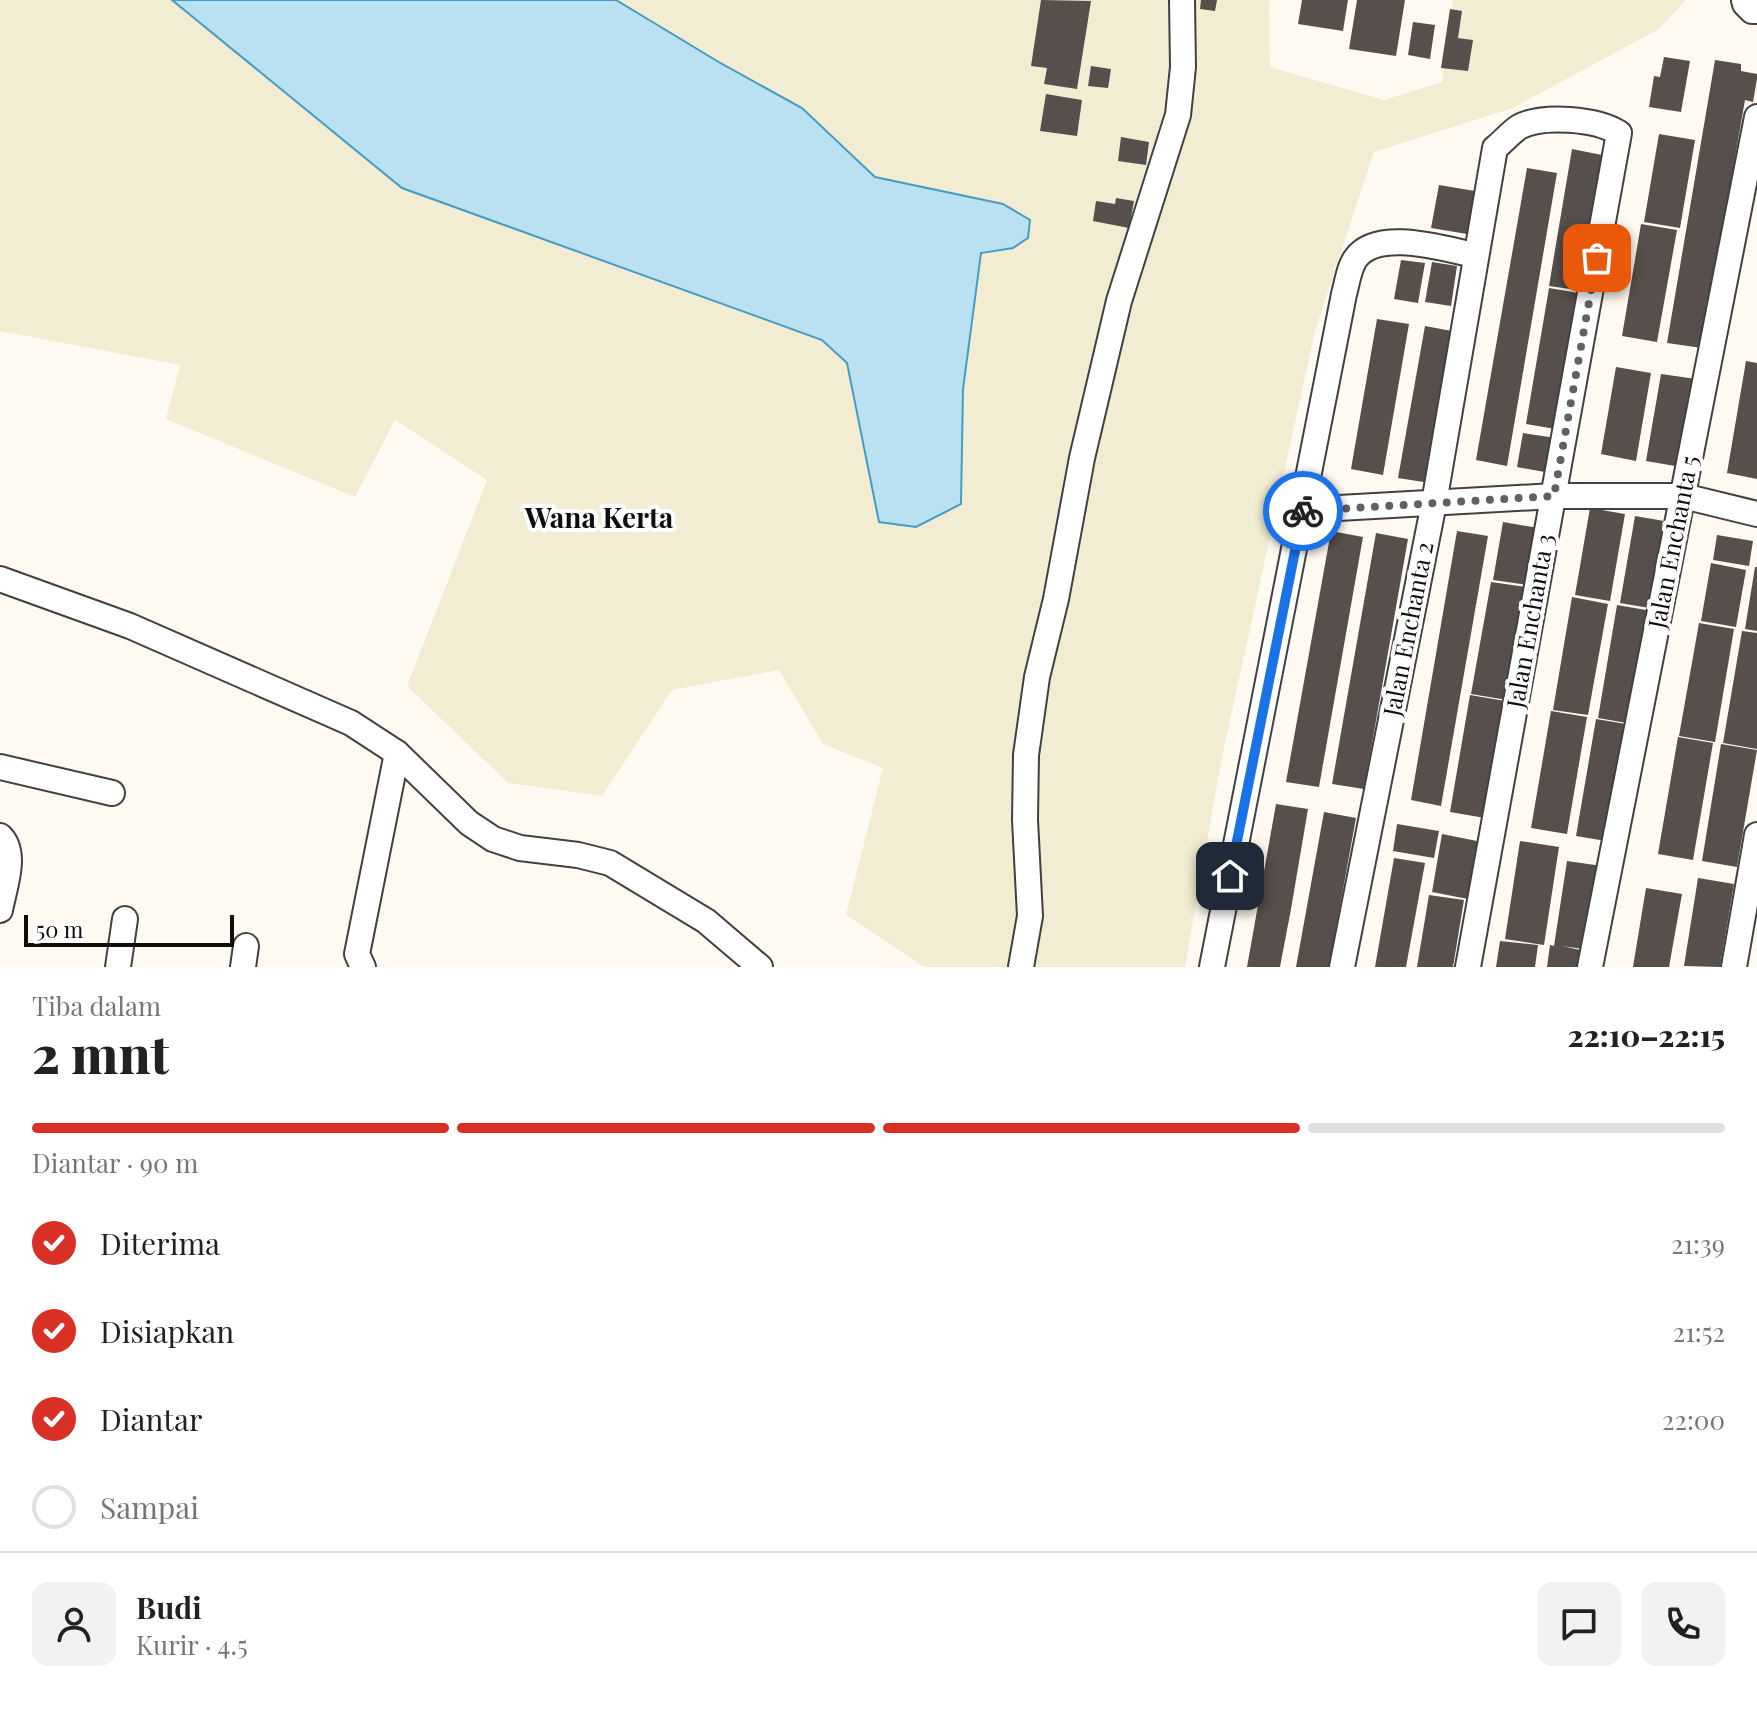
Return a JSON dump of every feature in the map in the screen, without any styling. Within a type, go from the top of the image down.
[{"type":"street","points":[[1021,967],[1030,916],[1025,820],[1026,755],[1037,677],[1056,599],[1082,458],[1119,301],[1178,115],[1183,67],[1182,0]]},
{"type":"street","points":[[1744,0],[1752,11],[1757,11]]},
{"type":"street","name":"Jalan Enchanta 5","points":[[1590,967],[1757,117]]},
{"type":"street","name":"Jalan Enchanta 2","points":[[1342,967],[1434,503],[1495,148],[1520,126],[1557,118],[1602,125],[1619,133]]},
{"type":"street","name":"Jalan Enchanta 3","points":[[1468,967],[1619,133]]},
{"type":"street","points":[[1212,967],[1344,294],[1354,260],[1377,243],[1405,242],[1475,255]]},
{"type":"street","points":[[1303,510],[1554,496],[1683,496],[1757,514]]},
{"type":"street","points":[[2,584],[130,626],[351,723],[397,753],[469,823],[493,839],[520,848],[578,855],[610,863],[706,921],[760,967]]},
{"type":"street","points":[[363,967],[357,954],[397,753]]},
{"type":"street","points":[[0,767],[112,793]]},
{"type":"street","points":[[1734,967],[1757,835]]},
{"type":"street","points":[[0,836],[6,841],[9,857],[0,910]]},
{"type":"street","points":[[118,967],[125,919]]},
{"type":"shaded area","points":[[0,0],[1269,0],[1270,67],[1384,100],[1442,82],[1453,0],[1686,0],[1659,29],[1513,108],[1374,152],[1315,331],[1222,757],[1185,967],[924,967],[846,915],[883,768],[823,744],[779,670],[672,690],[602,796],[508,783],[407,686],[487,480],[395,420],[355,497],[166,419],[180,365],[0,331]]},
{"type":"water","points":[[172,0],[616,0],[802,108],[875,177],[1003,204],[1030,220],[1028,238],[1013,248],[981,253],[963,389],[961,504],[916,527],[879,522],[847,363],[822,340],[402,188]]},
{"type":"building","points":[[1041,0],[1091,1],[1077,89],[1044,84],[1047,68],[1031,66]]},
{"type":"building","points":[[1201,0],[1217,0],[1215,11],[1200,9]]},
{"type":"building","points":[[1302,0],[1348,0],[1343,31],[1298,24]]},
{"type":"building","points":[[1357,0],[1405,0],[1396,56],[1349,49]]},
{"type":"building","points":[[1450,9],[1462,11],[1458,38],[1473,40],[1468,71],[1441,68]]},
{"type":"building","points":[[1413,22],[1435,25],[1430,59],[1408,55]]},
{"type":"building","points":[[1664,57],[1690,61],[1681,112],[1649,107],[1654,76],[1660,77]]},
{"type":"building","points":[[1715,60],[1741,64],[1741,71],[1757,74],[1757,79],[1753,102],[1745,100],[1702,348],[1667,343]]},
{"type":"building","points":[[1091,66],[1111,69],[1108,88],[1088,86]]},
{"type":"building","points":[[1046,94],[1082,100],[1077,136],[1040,131]]},
{"type":"building","points":[[1659,134],[1695,140],[1680,228],[1644,222]]},
{"type":"building","points":[[1121,137],[1149,142],[1146,165],[1118,161]]},
{"type":"building","points":[[1572,149],[1607,156],[1584,291],[1549,286]]},
{"type":"building","points":[[1527,168],[1557,173],[1507,466],[1476,460]]},
{"type":"building","points":[[1439,185],[1475,191],[1467,234],[1431,228]]},
{"type":"building","points":[[1116,198],[1134,201],[1129,228],[1093,221],[1096,201],[1115,204]]},
{"type":"building","points":[[1641,224],[1677,230],[1657,342],[1622,336]]},
{"type":"building","points":[[1401,260],[1425,263],[1418,303],[1394,299]]},
{"type":"building","points":[[1432,262],[1457,266],[1451,306],[1425,302]]},
{"type":"building","points":[[1549,288],[1584,294],[1561,430],[1526,424]]},
{"type":"building","points":[[1377,319],[1409,324],[1383,475],[1351,469]]},
{"type":"building","points":[[1425,326],[1457,332],[1430,483],[1398,478]]},
{"type":"building","points":[[1746,361],[1757,363],[1757,479],[1727,473]]},
{"type":"building","points":[[1616,367],[1651,373],[1636,461],[1601,454]]},
{"type":"building","points":[[1661,374],[1696,379],[1681,467],[1646,461]]},
{"type":"building","points":[[1523,433],[1556,438],[1550,473],[1517,467]]},
{"type":"building","points":[[1590,508],[1625,514],[1610,601],[1575,595]]},
{"type":"building","points":[[1635,516],[1670,522],[1655,609],[1620,603]]},
{"type":"building","points":[[1503,522],[1538,528],[1528,585],[1493,580]]},
{"type":"building","points":[[1331,531],[1363,537],[1319,787],[1286,782]]},
{"type":"building","points":[[1457,531],[1488,536],[1441,806],[1411,800]]},
{"type":"building","points":[[1376,533],[1408,539],[1364,789],[1332,784]]},
{"type":"building","points":[[1717,535],[1753,541],[1749,566],[1713,560]]},
{"type":"building","points":[[1711,563],[1746,570],[1736,627],[1701,621]]},
{"type":"building","points":[[1757,567],[1757,631],[1745,629]]},
{"type":"building","points":[[1491,582],[1526,587],[1507,700],[1471,694]]},
{"type":"building","points":[[1572,597],[1608,604],[1588,715],[1553,710]]},
{"type":"building","points":[[1617,605],[1652,611],[1633,724],[1598,718]]},
{"type":"building","points":[[1699,623],[1734,629],[1715,742],[1679,736]]},
{"type":"building","points":[[1742,631],[1757,633],[1757,749],[1723,743]]},
{"type":"building","points":[[1470,695],[1505,701],[1485,818],[1450,812]]},
{"type":"building","points":[[1551,711],[1587,717],[1567,834],[1531,828]]},
{"type":"building","points":[[1596,719],[1632,725],[1612,842],[1576,836]]},
{"type":"building","points":[[1678,737],[1713,743],[1693,860],[1658,854]]},
{"type":"building","points":[[1721,744],[1757,750],[1737,867],[1702,861]]},
{"type":"building","points":[[1276,804],[1308,809],[1291,909],[1280,967],[1247,967]]},
{"type":"building","points":[[1324,812],[1356,818],[1329,967],[1296,967]]},
{"type":"building","points":[[1397,824],[1439,831],[1434,858],[1393,851]]},
{"type":"building","points":[[1442,834],[1477,841],[1468,899],[1432,892]]},
{"type":"building","points":[[1520,841],[1559,847],[1544,945],[1505,939]]},
{"type":"building","points":[[1394,858],[1425,863],[1406,967],[1375,967]]},
{"type":"building","points":[[1567,861],[1602,866],[1590,950],[1562,946],[1585,951],[1583,967],[1547,967],[1550,945],[1554,946]]},
{"type":"building","points":[[1698,878],[1734,884],[1720,967],[1684,966]]},
{"type":"building","points":[[1646,888],[1682,894],[1669,967],[1633,967]]},
{"type":"building","points":[[1429,895],[1464,900],[1453,967],[1417,967]]},
{"type":"building","points":[[1500,941],[1538,945],[1535,967],[1496,967]]},
{"type":"way so far","points":[[1303,511],[1554,496],[1597,258]]},
{"type":"district","name":"Wana Kerta","points":[[599,518]]},
{"type":"route","points":[[1230,876],[1303,511]]}]
